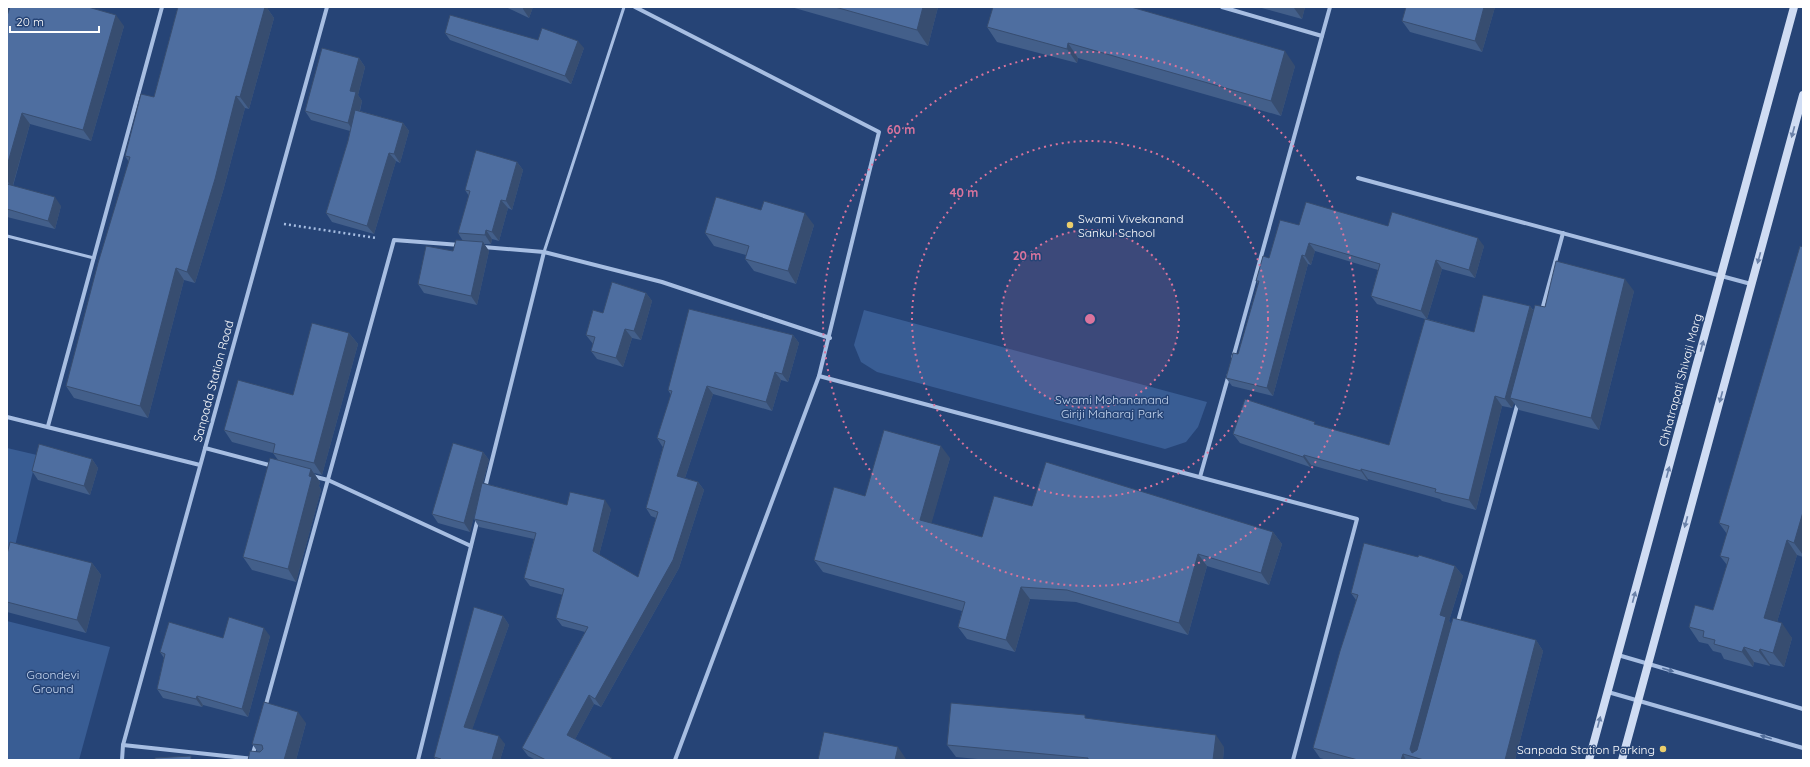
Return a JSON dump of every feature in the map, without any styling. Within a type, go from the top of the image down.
[{"type":"street","points":[[48,426],[160,7]]},
{"type":"street","name":"Sanpada Station Road","points":[[122,760],[123,745],[327,7]]},
{"type":"street","points":[[635,7],[879,132],[830,338],[819,376],[675,760]]},
{"type":"street","points":[[1222,7],[1322,36]]},
{"type":"street","points":[[1231,364],[1330,7]]},
{"type":"street","name":"Chhatrapati Shivaji Marg","points":[[1589,760],[1794,7]]},
{"type":"street","points":[[1622,760],[1803,95]]},
{"type":"street","points":[[1358,178],[1751,284]]},
{"type":"street","points":[[1540,317],[1563,233]]},
{"type":"street","points":[[264,713],[394,240],[465,246]]},
{"type":"street","points":[[481,247],[544,252],[662,282],[830,338]]},
{"type":"street","points":[[484,492],[544,252]]},
{"type":"street","points":[[1200,478],[1229,371]]},
{"type":"street","points":[[819,376],[1357,519],[1292,760]]},
{"type":"street","points":[[1456,630],[1520,394]]},
{"type":"street","points":[[7,417],[200,465]]},
{"type":"street","points":[[205,448],[282,468]]},
{"type":"street","points":[[305,474],[328,480],[471,546]]},
{"type":"street","points":[[418,760],[479,515]]},
{"type":"street","points":[[1618,655],[1803,709]]},
{"type":"street","points":[[1608,692],[1803,748]]},
{"type":"street","points":[[251,759],[258,736]]},
{"type":"street","points":[[123,745],[257,759]]},
{"type":"lane","points":[[544,252],[624,7]]},
{"type":"lane","points":[[7,236],[94,258]]},
{"type":"path","points":[[268,221],[394,240]]},
{"type":"green space","name":"Swami Mohananand Giriji Maharaj Park","points":[[864,310],[1207,402],[1198,427],[1186,442],[1165,449],[877,372],[861,362],[854,345]]},
{"type":"green space","points":[[7,448],[37,455],[7,579]]},
{"type":"green space","name":"Gaondevi Ground","points":[[7,621],[110,647],[79,760],[7,760]]},
{"type":"building","points":[[10,7],[88,7],[116,15],[83,130],[22,113],[7,166],[7,16]]},
{"type":"building","points":[[178,7],[265,7],[240,97],[236,96],[215,179],[187,272],[176,268],[140,406],[66,386],[98,263],[130,157],[125,156],[141,94],[154,97]]},
{"type":"building","points":[[835,7],[923,7],[917,30]]},
{"type":"building","points":[[993,7],[1131,7],[1285,51],[1271,101],[1068,43],[1067,49],[987,27]]},
{"type":"building","points":[[1406,7],[1484,7],[1475,41],[1402,21]]},
{"type":"building","points":[[450,15],[538,40],[542,28],[578,41],[565,76],[445,33]]},
{"type":"building","points":[[322,48],[359,58],[350,91],[356,92],[348,123],[305,111]]},
{"type":"building","points":[[355,110],[403,123],[394,154],[389,153],[367,226],[326,213],[348,141]]},
{"type":"building","points":[[476,150],[517,162],[506,201],[501,200],[492,232],[486,230],[485,235],[458,233],[470,191],[465,190]]},
{"type":"building","points":[[7,184],[55,197],[48,221],[7,209]]},
{"type":"building","points":[[716,197],[761,210],[764,201],[805,213],[788,271],[745,259],[749,246],[705,233]]},
{"type":"building","points":[[1306,202],[1388,226],[1392,212],[1478,238],[1469,270],[1436,260],[1421,311],[1371,296],[1380,264],[1309,243],[1305,256],[1302,255],[1267,388],[1226,378],[1233,353],[1238,354],[1259,281],[1256,281],[1263,256],[1269,258],[1280,220],[1299,225]]},
{"type":"building","points":[[456,240],[483,242],[471,296],[418,284],[426,246],[453,251]]},
{"type":"building","points":[[1800,246],[1803,247],[1803,512],[1794,543],[1787,540],[1764,618],[1782,623],[1773,653],[1760,649],[1759,652],[1744,647],[1742,652],[1714,644],[1715,640],[1703,637],[1704,631],[1689,627],[1695,605],[1713,610],[1729,558],[1720,556],[1729,526],[1719,523]]},
{"type":"building","points":[[1556,261],[1625,279],[1591,418],[1510,398],[1535,305],[1545,307]]},
{"type":"building","points":[[612,282],[646,293],[634,331],[625,329],[616,358],[591,351],[595,337],[586,335],[593,310],[603,313]]},
{"type":"building","points":[[1483,295],[1530,306],[1505,399],[1495,396],[1469,500],[1435,492],[1436,489],[1361,469],[1361,471],[1304,455],[1303,457],[1233,434],[1245,399],[1315,422],[1314,424],[1389,445],[1425,319],[1474,332]]},
{"type":"building","points":[[689,309],[793,335],[782,374],[775,372],[766,402],[707,386],[677,476],[698,482],[673,560],[595,699],[589,695],[567,735],[612,758],[611,760],[546,760],[522,748],[588,627],[556,618],[564,589],[524,578],[536,533],[474,519],[482,483],[567,505],[570,492],[605,500],[593,551],[638,577],[658,512],[646,508],[665,441],[657,438],[672,391],[668,390]]},
{"type":"building","points":[[312,323],[349,333],[314,463],[273,453],[275,444],[224,430],[238,380],[293,395]]},
{"type":"building","points":[[884,430],[941,446],[920,520],[982,537],[994,496],[1032,506],[1046,462],[1273,532],[1261,573],[1198,554],[1179,623],[1067,590],[1021,587],[1006,640],[958,627],[965,602],[814,560],[834,487],[865,496]]},
{"type":"building","points":[[453,443],[483,452],[464,523],[432,514]]},
{"type":"building","points":[[39,444],[92,459],[84,486],[32,471]]},
{"type":"building","points":[[270,458],[311,469],[309,476],[312,477],[288,569],[243,557]]},
{"type":"building","points":[[10,542],[92,563],[77,620],[7,602],[7,554]]},
{"type":"building","points":[[1364,543],[1418,557],[1419,555],[1455,566],[1440,615],[1446,617],[1410,749],[1412,753],[1417,750],[1453,618],[1536,640],[1505,760],[1424,760],[1403,754],[1401,760],[1358,760],[1313,748],[1340,651],[1358,595],[1351,593]]},
{"type":"building","points":[[474,607],[503,616],[464,727],[499,736],[492,760],[441,760],[434,757]]},
{"type":"building","points":[[229,617],[264,628],[242,709],[197,696],[196,699],[157,689],[165,654],[160,652],[169,622],[223,638]]},
{"type":"building","points":[[264,702],[298,712],[284,760],[248,760],[250,751],[260,752],[263,749],[262,745],[252,744]]},
{"type":"building","points":[[951,703],[1085,715],[1085,718],[1216,735],[1213,760],[1088,760],[1088,758],[947,745]]},
{"type":"building","points":[[824,732],[898,747],[895,760],[818,760]]},
{"type":"building","points":[[191,756],[191,760],[155,760],[155,758]]},
{"type":"place","name":"Swami Vivekanand Sankul School","points":[[1070,225]]},
{"type":"place","name":"Sanpada Station Parking","points":[[1663,749]]}]
